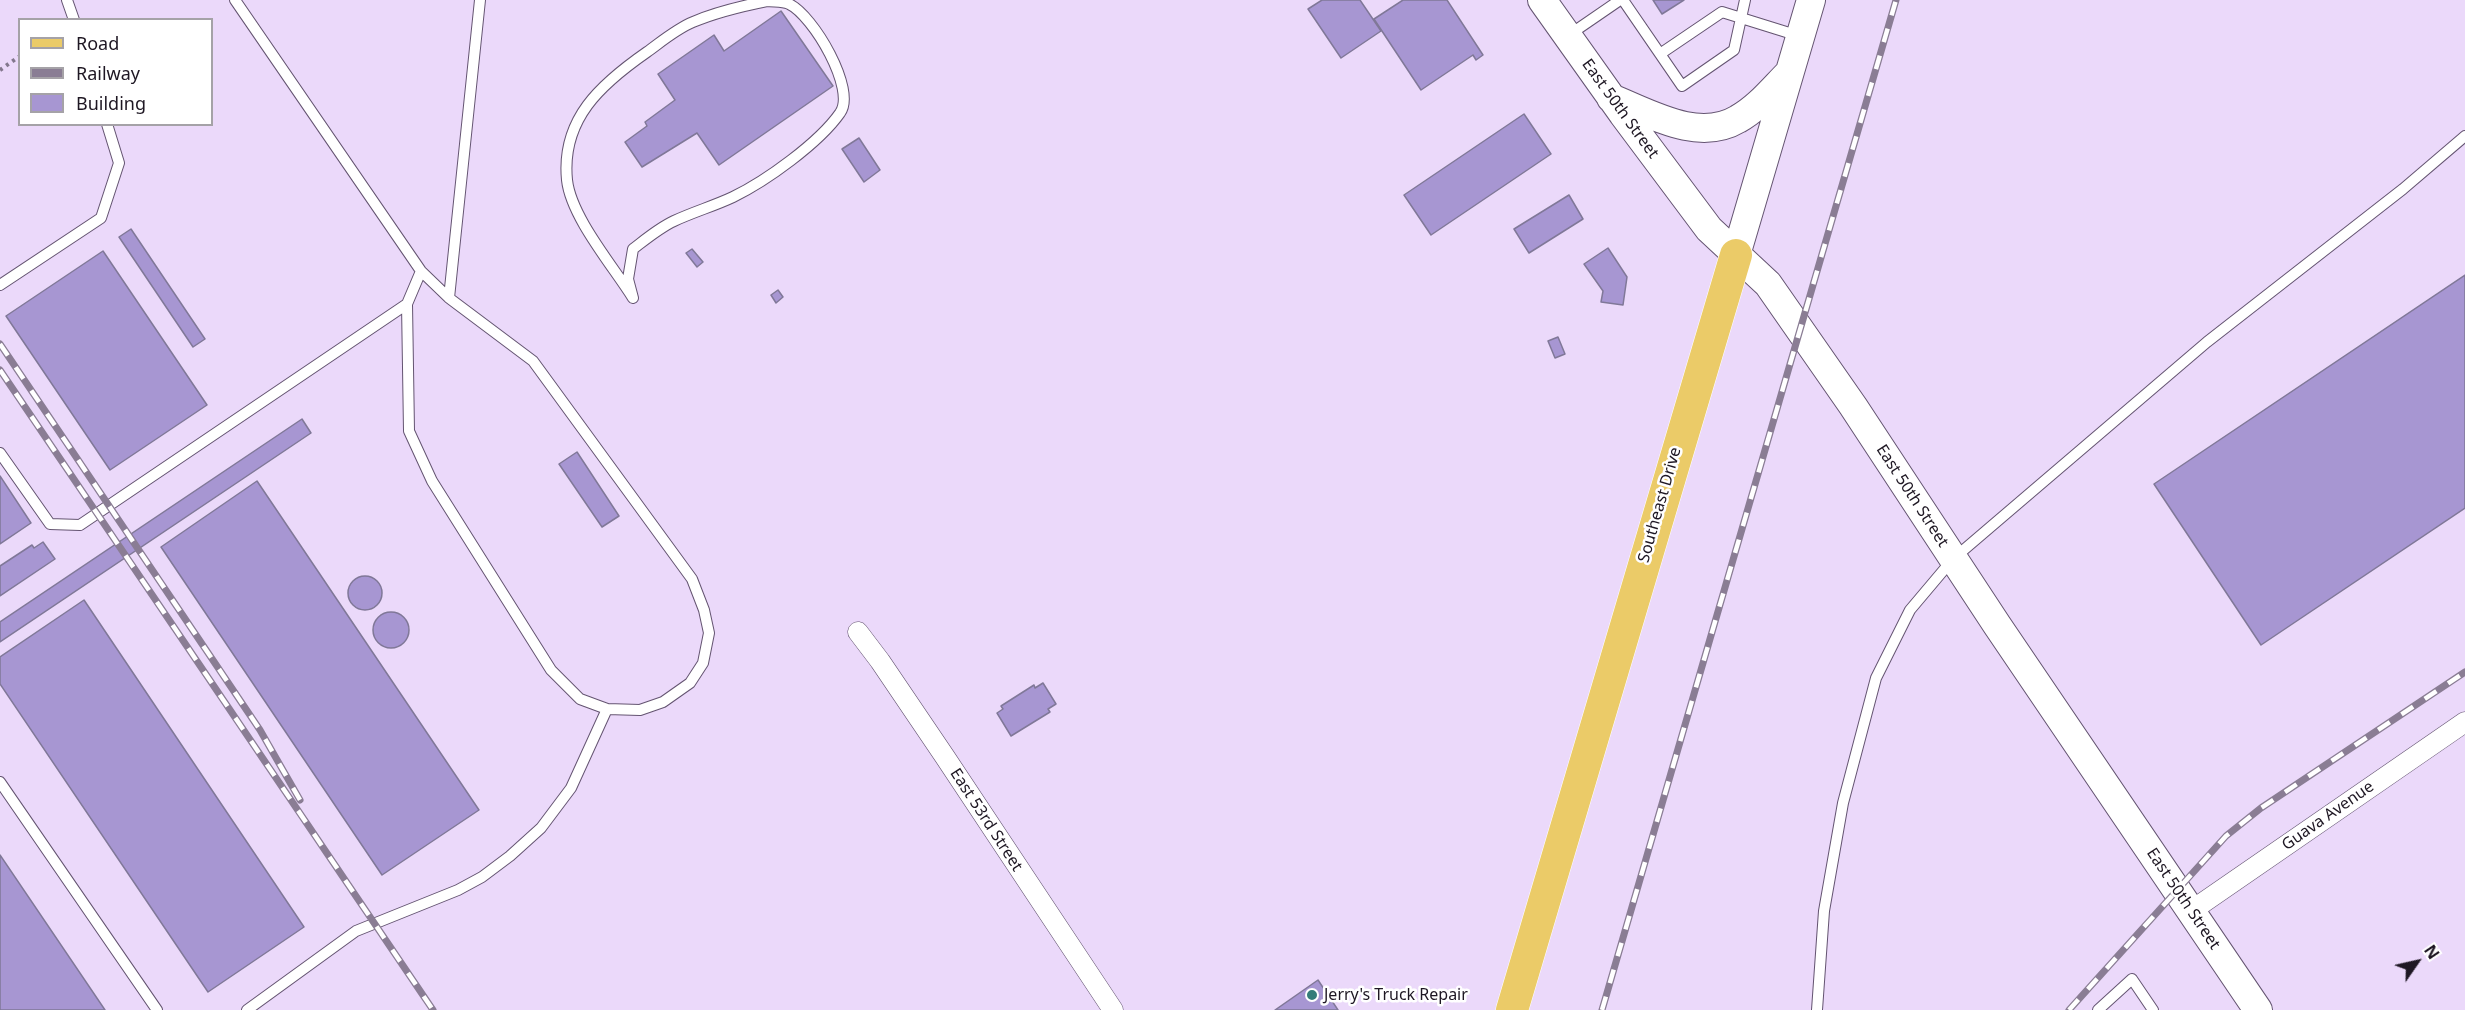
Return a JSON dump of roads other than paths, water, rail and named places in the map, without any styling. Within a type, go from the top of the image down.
[{"type":"main road","name":"East 50th Street","points":[[1542,0],[1709,229],[1768,284],[1853,406],[1953,559],[2258,1010]]},
{"type":"main road","name":"Southeast Drive","points":[[1512,1010],[1811,0]]},
{"type":"main road","points":[[1611,97],[1680,125],[1708,128],[1737,120],[1755,107],[1790,71]]},
{"type":"street","name":"East 53rd Street","points":[[858,632],[939,747],[1113,1010]]},
{"type":"street","name":"Guava Avenue","points":[[2191,910],[2465,722]]},
{"type":"lane","points":[[67,0],[73,18]]},
{"type":"lane","points":[[235,0],[421,271],[449,298],[533,361],[692,579],[704,610],[709,633],[703,663],[690,683],[663,702],[640,710],[607,709],[580,699],[551,670],[432,481],[409,431],[407,304],[421,271]]},
{"type":"lane","points":[[449,298],[480,0]]},
{"type":"lane","points":[[1567,36],[1622,0],[1682,86],[1734,50],[1744,0]]},
{"type":"lane","points":[[767,1],[789,3],[805,16],[828,51],[840,77],[844,94],[842,110],[830,127],[769,175],[735,196],[653,232],[633,249],[628,279],[633,298],[576,211],[567,181],[568,144],[580,114],[602,87],[634,61],[691,23],[736,8],[767,1]]},
{"type":"lane","points":[[1660,54],[1722,12],[1800,36]]},
{"type":"lane","points":[[0,285],[100,218],[119,163],[108,126]]},
{"type":"lane","points":[[1817,1010],[1824,911],[1841,814],[1876,678],[1910,610],[1953,559],[2207,342],[2403,189],[2465,136]]},
{"type":"lane","points":[[0,453],[50,524],[80,525],[407,304]]},
{"type":"lane","points":[[247,1010],[356,931],[458,890],[482,877],[510,856],[542,828],[571,788],[607,709]]},
{"type":"lane","points":[[0,782],[157,1010]]},
{"type":"lane","points":[[2098,1010],[2132,979],[2153,1010]]},
{"type":"railway","points":[[1602,1010],[1896,0]]},
{"type":"railway","points":[[0,344],[260,730],[300,800]]},
{"type":"railway","points":[[0,370],[433,1010]]},
{"type":"railway","points":[[2069,1010],[2226,836],[2261,808],[2465,672]]},
{"type":"place","name":"Jerry's Truck Repair","points":[[1312,995]]}]
